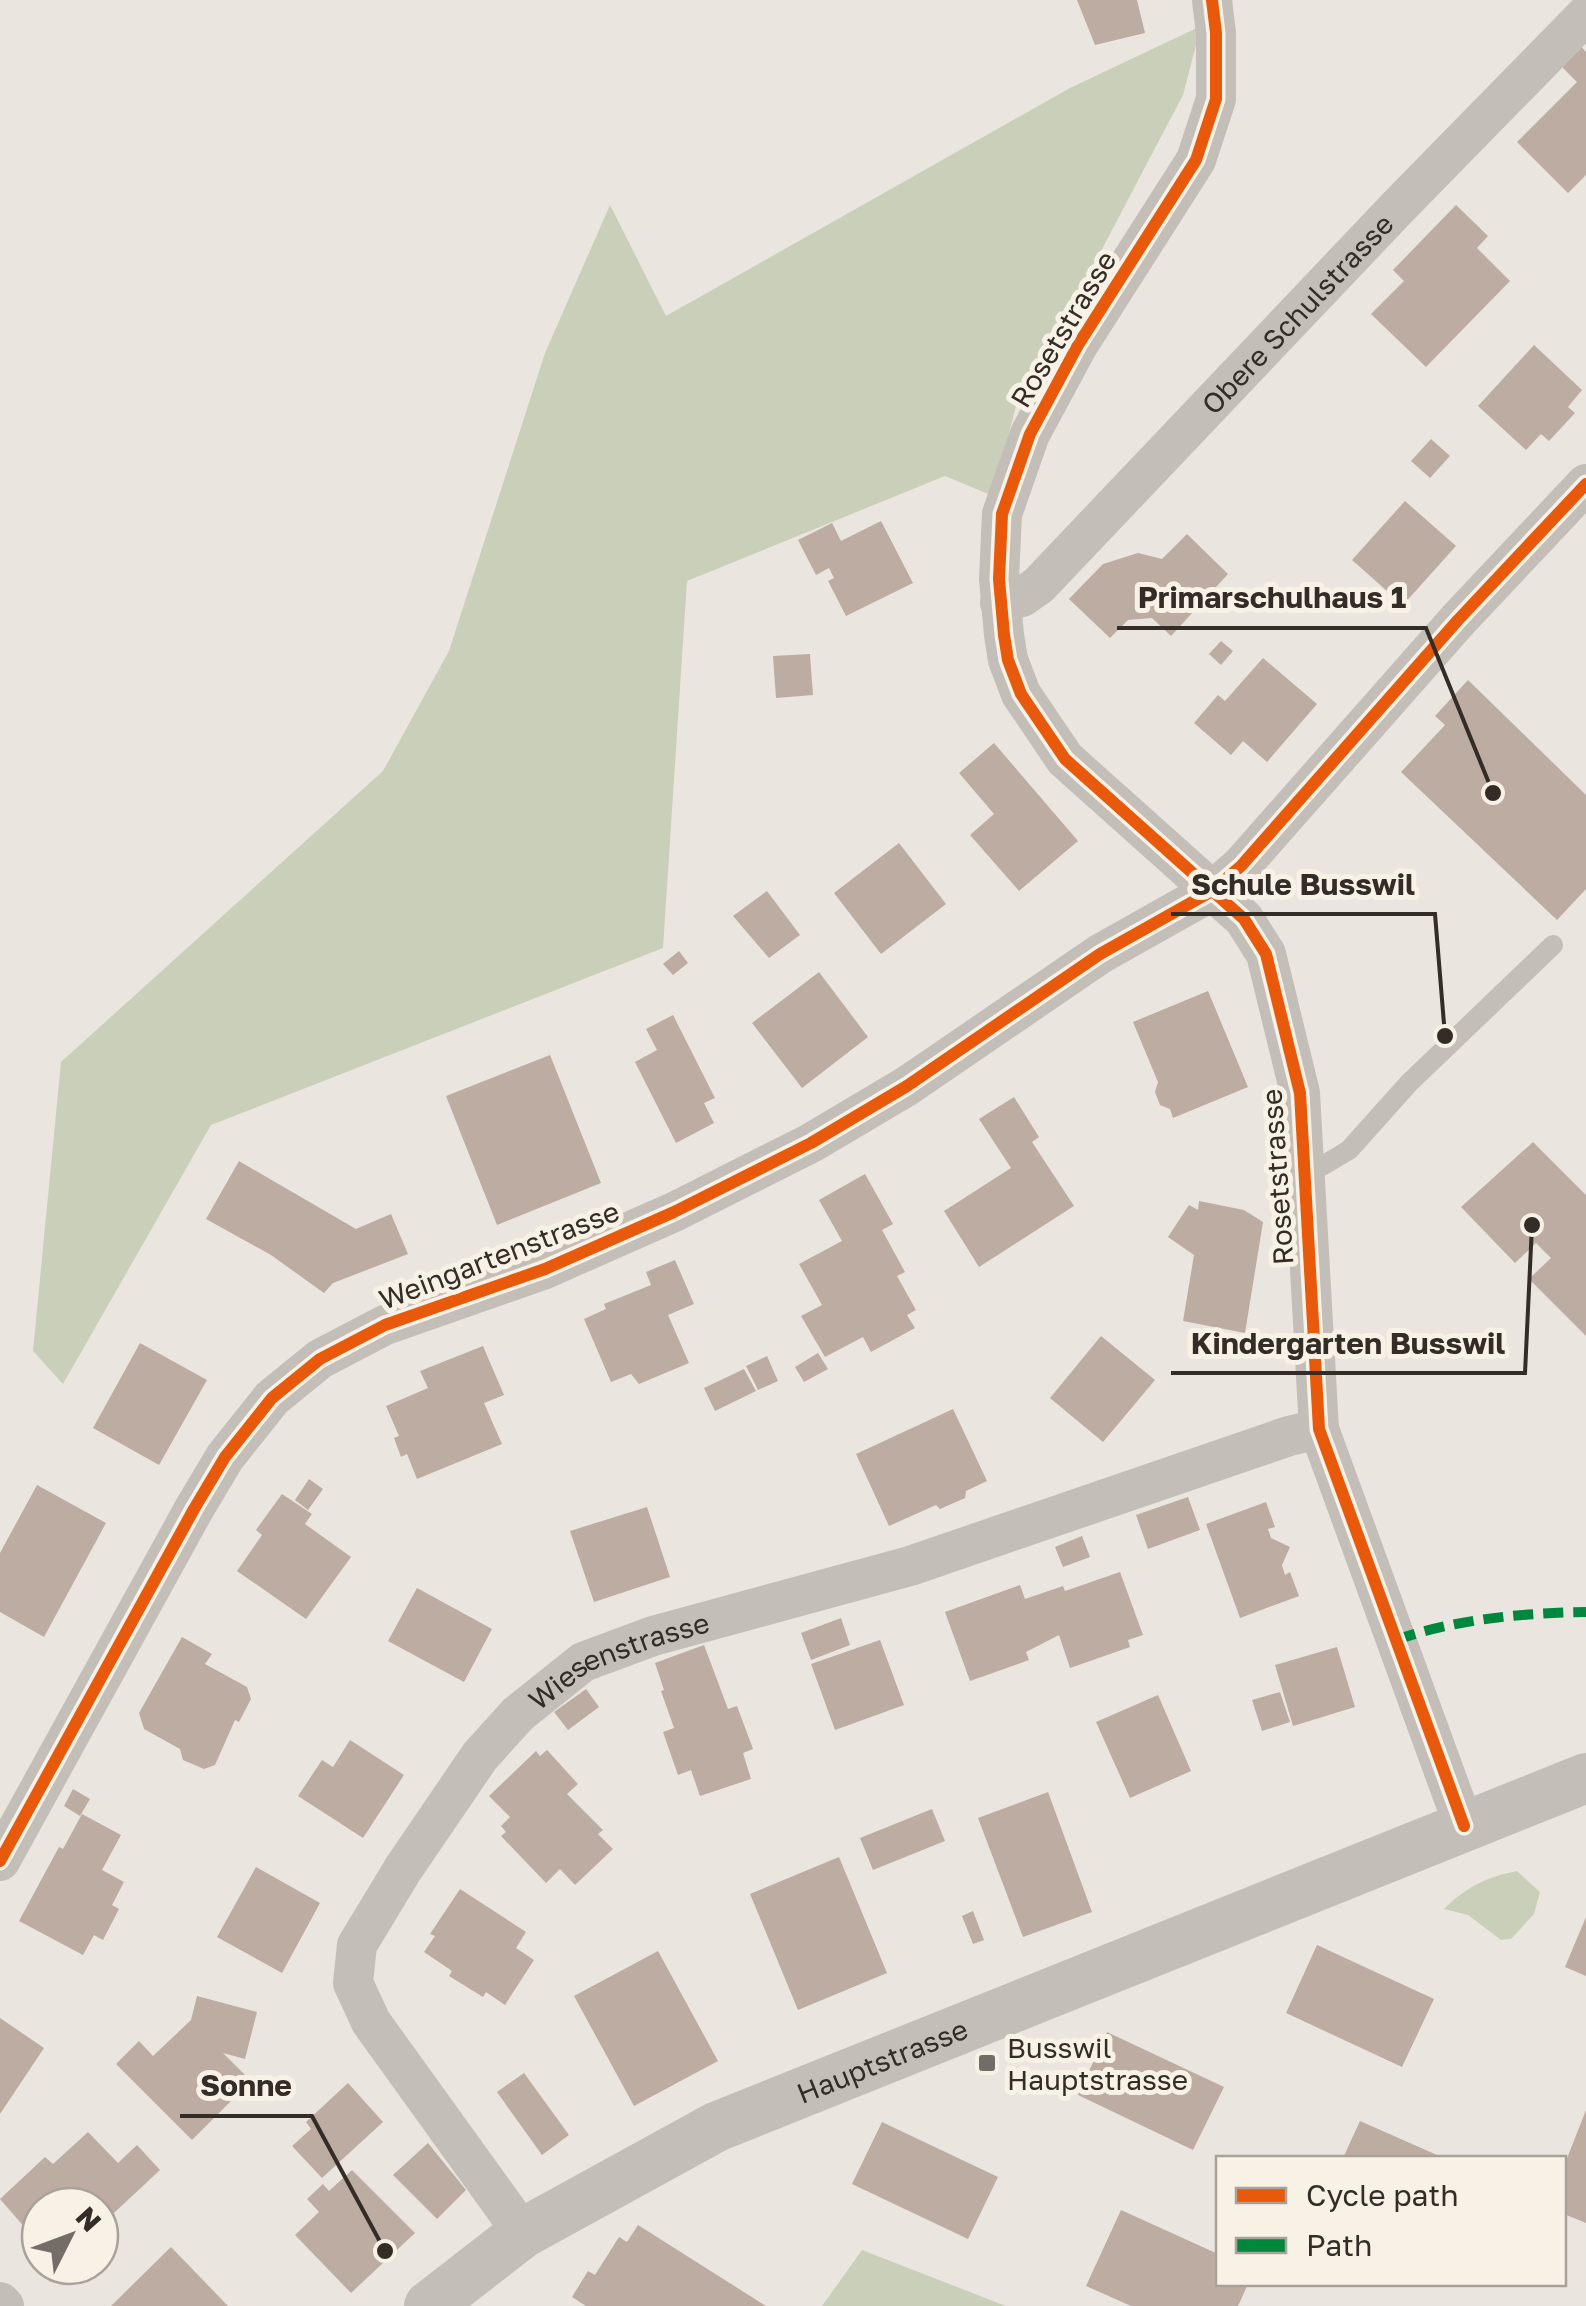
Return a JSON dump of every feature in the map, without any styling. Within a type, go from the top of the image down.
[{"type":"street","name":"Rosetstrasse","points":[[1212,0],[1216,99],[1196,160],[1078,345],[1030,434],[1002,514],[1000,604],[1008,660],[1020,694],[1065,760],[1244,919],[1266,954],[1300,1094],[1320,1429],[1464,1826]]},
{"type":"street","name":"Obere Schulstrasse","points":[[1000,604],[1022,597],[1039,585],[1586,15]]},
{"type":"street","name":"Weingartenstrasse","points":[[0,1862],[224,1457],[272,1398],[320,1359],[386,1325],[544,1269],[674,1212],[810,1142],[907,1086],[1100,954],[1212,891],[1241,866],[1458,620],[1586,484]]},
{"type":"street","name":"Wiesenstrasse","points":[[523,2233],[371,2022],[353,1982],[358,1945],[394,1884],[480,1756],[518,1714],[584,1662],[653,1636],[910,1566],[1289,1436],[1320,1429]]},
{"type":"street","name":"Hauptstrasse","points":[[429,2306],[523,2233],[716,2127],[1586,1778]]},
{"type":"lane","points":[[1304,1167],[1322,1166],[1349,1150],[1408,1083],[1553,945]]},
{"type":"green space","points":[[1201,26],[1183,95],[1060,329],[1017,402],[993,496],[945,476],[687,581],[663,948],[211,1125],[63,1384],[33,1351],[61,1062],[383,771],[449,651],[545,353],[610,205],[666,316],[1070,88]]},
{"type":"green space","points":[[1517,1871],[1540,1892],[1534,1914],[1511,1939],[1501,1940],[1468,1915],[1444,1909],[1478,1884]]},
{"type":"green space","points":[[862,2250],[1006,2306],[822,2306]]},
{"type":"building","points":[[1077,0],[1137,0],[1145,33],[1095,45]]},
{"type":"building","points":[[1579,44],[1586,52],[1586,175],[1568,193],[1517,142],[1577,82],[1559,64]]},
{"type":"building","points":[[1456,205],[1488,236],[1477,248],[1510,281],[1426,367],[1371,314],[1404,281],[1393,270]]},
{"type":"building","points":[[1534,345],[1582,390],[1568,407],[1575,413],[1549,441],[1541,434],[1526,450],[1478,406]]},
{"type":"building","points":[[1431,439],[1450,456],[1430,478],[1411,461]]},
{"type":"building","points":[[1405,501],[1456,546],[1403,605],[1352,560]]},
{"type":"building","points":[[881,521],[913,583],[846,616],[828,581],[834,578],[829,568],[816,575],[798,540],[832,523],[841,541]]},
{"type":"building","points":[[1187,534],[1228,574],[1171,636],[1152,618],[1128,620],[1110,638],[1069,599],[1103,564],[1138,553],[1162,559]]},
{"type":"building","points":[[1221,641],[1233,651],[1221,665],[1209,654]]},
{"type":"building","points":[[810,654],[813,695],[776,698],[773,656]]},
{"type":"building","points":[[1263,658],[1317,704],[1267,762],[1243,741],[1231,755],[1194,723],[1218,695],[1225,701]]},
{"type":"building","points":[[1468,680],[1586,795],[1586,889],[1557,920],[1401,772],[1445,725],[1435,716]]},
{"type":"building","points":[[994,743],[1078,841],[1019,891],[970,835],[994,814],[959,773]]},
{"type":"building","points":[[899,843],[946,904],[881,954],[834,893]]},
{"type":"building","points":[[767,891],[800,935],[769,958],[733,916]]},
{"type":"building","points":[[679,951],[688,963],[673,975],[663,964]]},
{"type":"building","points":[[819,972],[868,1037],[802,1088],[752,1023]]},
{"type":"building","points":[[1208,991],[1248,1087],[1173,1118],[1170,1109],[1160,1105],[1155,1092],[1158,1082],[1133,1022]]},
{"type":"building","points":[[673,1015],[715,1098],[704,1103],[714,1123],[676,1143],[635,1062],[657,1050],[646,1029]]},
{"type":"building","points":[[550,1055],[601,1183],[497,1225],[446,1096]]},
{"type":"building","points":[[1014,1097],[1039,1137],[1032,1142],[1074,1206],[979,1267],[944,1211],[1011,1168],[979,1119]]},
{"type":"building","points":[[1533,1142],[1586,1195],[1586,1336],[1529,1279],[1551,1258],[1536,1243],[1515,1263],[1461,1207]]},
{"type":"building","points":[[239,1161],[356,1229],[391,1214],[408,1254],[333,1283],[324,1293],[271,1255],[206,1219]]},
{"type":"building","points":[[865,1174],[893,1224],[882,1230],[905,1272],[897,1276],[916,1310],[907,1315],[915,1328],[871,1352],[863,1337],[825,1357],[801,1316],[822,1305],[799,1264],[842,1241],[819,1200]]},
{"type":"building","points":[[1199,1201],[1244,1210],[1263,1222],[1245,1333],[1183,1321],[1194,1255],[1168,1237],[1189,1205],[1198,1210]]},
{"type":"building","points":[[675,1260],[694,1304],[668,1315],[689,1363],[639,1384],[631,1374],[611,1382],[584,1319],[606,1309],[604,1304],[651,1285],[646,1272]]},
{"type":"building","points":[[1101,1336],[1155,1380],[1103,1442],[1050,1398]]},
{"type":"building","points":[[140,1343],[207,1380],[159,1465],[93,1428]]},
{"type":"building","points":[[483,1346],[504,1395],[484,1403],[502,1444],[417,1479],[407,1454],[401,1457],[394,1438],[399,1436],[386,1406],[428,1388],[420,1371]]},
{"type":"building","points":[[818,1353],[828,1369],[804,1382],[795,1367]]},
{"type":"building","points":[[767,1356],[778,1381],[758,1390],[746,1366]]},
{"type":"building","points":[[744,1369],[756,1391],[715,1411],[704,1388]]},
{"type":"building","points":[[953,1409],[987,1481],[966,1491],[965,1498],[940,1509],[936,1505],[889,1526],[856,1454]]},
{"type":"building","points":[[309,1479],[323,1489],[308,1510],[295,1500]]},
{"type":"building","points":[[37,1485],[106,1523],[44,1637],[0,1612],[0,1553]]},
{"type":"building","points":[[282,1494],[312,1514],[305,1524],[351,1557],[306,1619],[237,1571],[262,1535],[256,1530]]},
{"type":"building","points":[[1188,1497],[1200,1530],[1148,1549],[1136,1515]]},
{"type":"building","points":[[1266,1502],[1275,1527],[1268,1529],[1271,1538],[1290,1547],[1282,1565],[1285,1575],[1290,1572],[1299,1596],[1240,1618],[1206,1524]]},
{"type":"building","points":[[647,1507],[670,1577],[594,1602],[570,1531]]},
{"type":"building","points":[[1082,1536],[1090,1557],[1063,1567],[1055,1547]]},
{"type":"building","points":[[1120,1572],[1143,1635],[1128,1640],[1130,1647],[1070,1668],[1059,1635],[1026,1652],[1029,1660],[970,1681],[945,1612],[1020,1585],[1025,1599],[1063,1586],[1065,1591]]},
{"type":"building","points":[[417,1588],[492,1629],[464,1682],[388,1641]]},
{"type":"building","points":[[841,1618],[850,1645],[811,1660],[801,1633]]},
{"type":"building","points":[[182,1637],[212,1654],[205,1664],[247,1687],[251,1699],[239,1722],[235,1720],[215,1765],[204,1769],[183,1760],[180,1749],[144,1729],[139,1713]]},
{"type":"building","points":[[880,1640],[904,1705],[835,1730],[811,1664]]},
{"type":"building","points":[[704,1645],[728,1709],[737,1706],[753,1749],[743,1753],[751,1779],[700,1796],[691,1770],[678,1775],[663,1732],[674,1728],[655,1663]]},
{"type":"building","points":[[1337,1647],[1355,1707],[1293,1726],[1275,1665]]},
{"type":"building","points":[[586,1689],[599,1707],[568,1730],[554,1712]]},
{"type":"building","points":[[1280,1692],[1290,1722],[1262,1731],[1252,1700]]},
{"type":"building","points":[[1158,1695],[1191,1771],[1130,1798],[1096,1722]]},
{"type":"building","points":[[350,1740],[404,1775],[363,1838],[298,1796],[322,1760],[333,1767]]},
{"type":"building","points":[[547,1750],[578,1784],[567,1794],[603,1830],[598,1834],[613,1849],[575,1885],[560,1869],[546,1883],[501,1836],[506,1832],[501,1826],[510,1817],[489,1796],[536,1751],[540,1756]]},
{"type":"building","points":[[73,1789],[90,1799],[80,1816],[64,1806]]},
{"type":"building","points":[[1048,1792],[1092,1912],[1023,1937],[978,1818]]},
{"type":"building","points":[[932,1809],[945,1841],[873,1870],[860,1838]]},
{"type":"building","points":[[82,1814],[121,1835],[102,1870],[124,1882],[112,1905],[119,1909],[103,1940],[94,1935],[83,1955],[19,1921],[59,1847],[63,1849]]},
{"type":"building","points":[[839,1857],[887,1973],[798,2010],[750,1894]]},
{"type":"building","points":[[256,1867],[320,1903],[282,1973],[217,1937]]},
{"type":"building","points":[[460,1889],[526,1932],[516,1948],[534,1960],[505,2005],[486,1992],[483,1997],[449,1976],[452,1971],[424,1952],[435,1936],[430,1934]]},
{"type":"building","points":[[973,1911],[984,1940],[973,1944],[962,1916]]},
{"type":"building","points":[[1586,1917],[1586,1976],[1565,1967]]},
{"type":"building","points":[[1317,1945],[1434,1999],[1402,2067],[1286,2013]]},
{"type":"building","points":[[658,1951],[718,2061],[634,2106],[574,1996]]},
{"type":"building","points":[[197,1996],[257,2012],[245,2059],[223,2053],[251,2081],[192,2140],[116,2064],[139,2041],[153,2056],[191,2020]]},
{"type":"building","points":[[0,2018],[44,2048],[0,2114]]},
{"type":"building","points":[[1107,2032],[1224,2087],[1193,2150],[1078,2095]]},
{"type":"building","points":[[524,2073],[569,2135],[542,2155],[497,2092]]},
{"type":"building","points":[[348,2083],[383,2122],[322,2178],[292,2146],[311,2129],[306,2122]]},
{"type":"building","points":[[1586,2110],[1586,2223],[1566,2215],[1566,2161]]},
{"type":"building","points":[[1360,2121],[1437,2155],[1436,2156],[1344,2156]]},
{"type":"building","points":[[882,2122],[998,2177],[968,2239],[852,2184]]},
{"type":"building","points":[[88,2132],[118,2163],[137,2145],[160,2170],[120,2207],[120,2186],[20,2186],[20,2222],[0,2199],[45,2157],[53,2164]]},
{"type":"building","points":[[428,2143],[466,2190],[437,2219],[393,2175]]},
{"type":"building","points":[[352,2170],[415,2233],[351,2293],[295,2235],[319,2212],[307,2199],[323,2184],[329,2191]]},
{"type":"building","points":[[1121,2210],[1216,2253],[1216,2286],[1247,2286],[1238,2306],[1131,2306],[1086,2286]]},
{"type":"building","points":[[638,2225],[766,2306],[586,2306],[572,2297],[588,2271],[595,2275],[619,2237],[627,2242]]},
{"type":"building","points":[[171,2247],[228,2306],[111,2306]]},
{"type":"marked path","points":[[1396,1640],[1490,1619],[1586,1612]]},
{"type":"cycle path","points":[[1212,0],[1216,99],[1196,160],[1078,345],[1030,434],[1002,514],[999,579],[1004,635],[1008,660],[1021,694],[1065,759],[1244,919],[1266,954],[1300,1093],[1319,1429],[1464,1826]]},
{"type":"cycle path","points":[[0,1861],[194,1509],[225,1457],[272,1398],[320,1359],[385,1325],[545,1269],[674,1212],[811,1143],[907,1086],[1100,954],[1212,891],[1241,866],[1458,620],[1586,484]]},
{"type":"place","name":"Primarschulhaus 1","points":[[1493,793]]},
{"type":"place","name":"Schule Busswil","points":[[1445,1036]]},
{"type":"place","name":"Kindergarten Busswil","points":[[1532,1225]]},
{"type":"place","name":"Busswil Hauptstrasse","points":[[987,2063]]},
{"type":"place","name":"Sonne","points":[[385,2251]]}]
